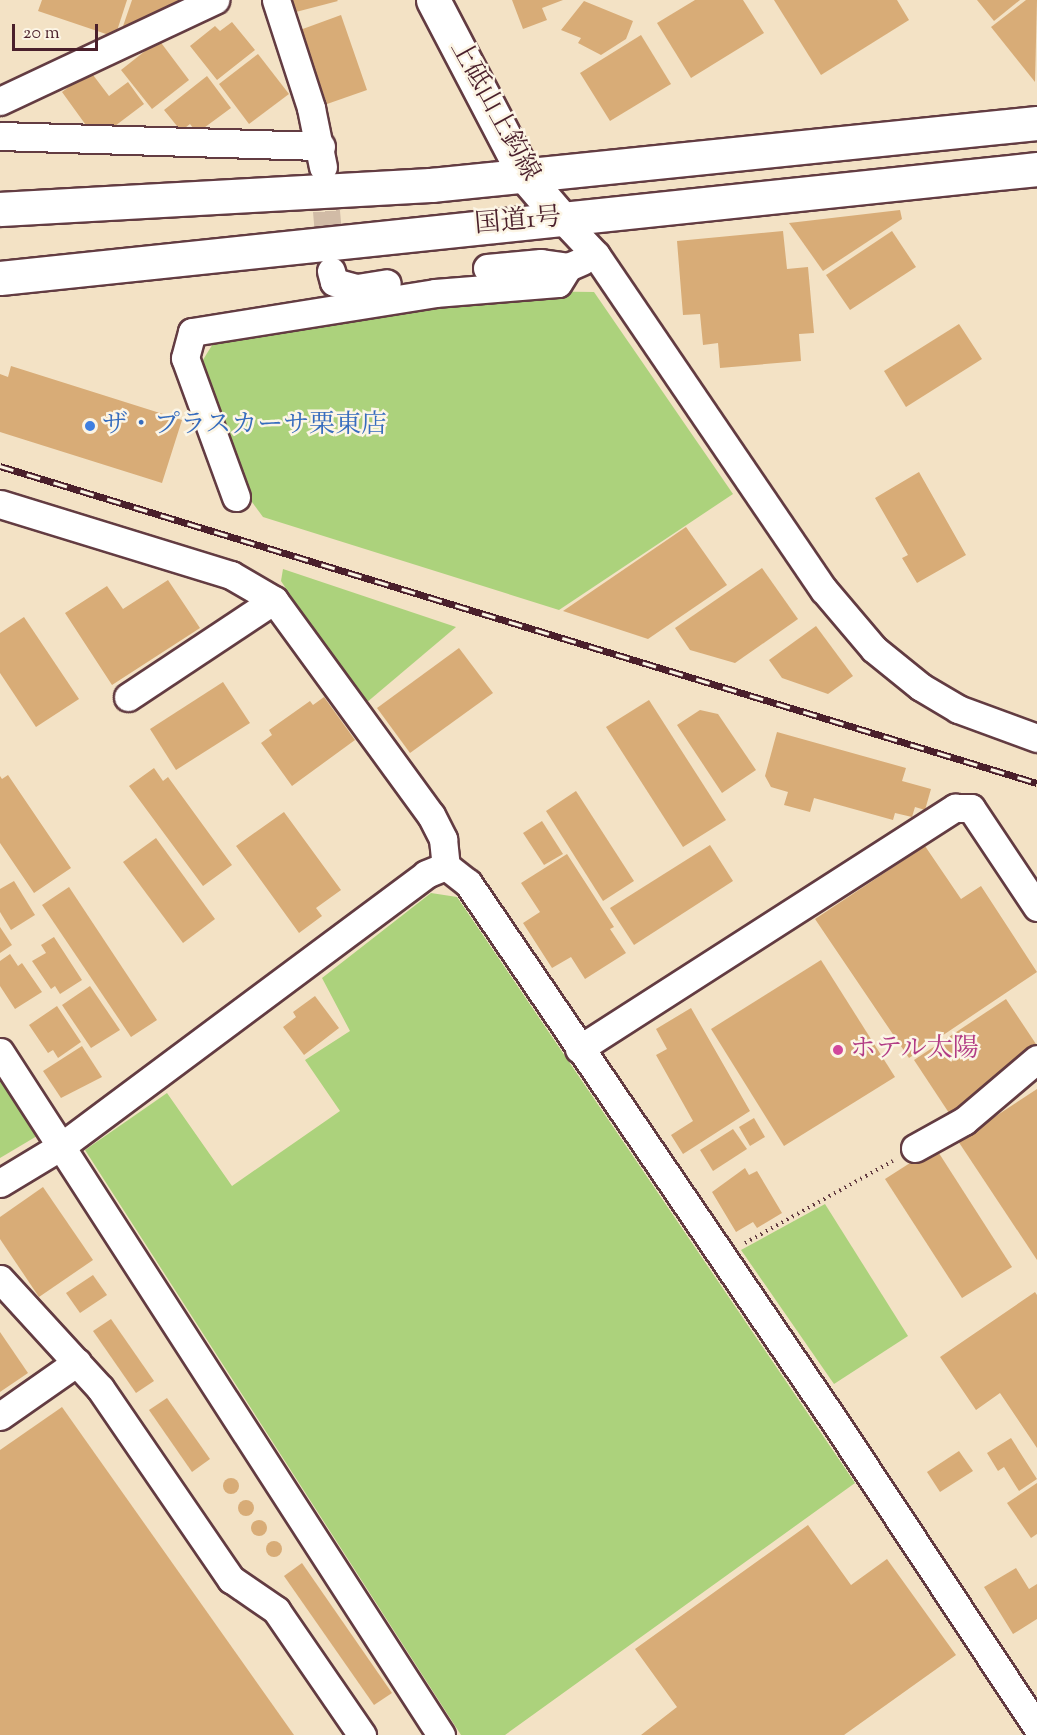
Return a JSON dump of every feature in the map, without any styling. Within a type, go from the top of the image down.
[{"type":"main road","name":"上砥山上鈎線","points":[[433,0],[525,176],[561,218]]},
{"type":"main road","name":"国道1号","points":[[0,209],[431,185],[1037,123]]},
{"type":"main road","name":"国道1号","points":[[0,278],[1037,169]]},
{"type":"street","points":[[0,101],[215,0]]},
{"type":"street","points":[[0,136],[322,156],[276,0]]},
{"type":"street","points":[[561,218],[596,255],[824,590],[874,649],[921,687],[958,709],[1037,738]]},
{"type":"street","points":[[331,271],[334,282],[357,288],[492,267],[542,264],[567,267],[596,255]]},
{"type":"street","points":[[236,497],[185,358],[192,332],[435,293],[558,283],[567,267]]},
{"type":"street","points":[[0,504],[231,575],[274,600],[298,630],[341,697],[431,815],[443,839],[446,866],[468,883],[1037,1727]]},
{"type":"street","points":[[128,697],[274,600]]},
{"type":"street","points":[[579,1049],[955,808],[971,808],[1037,907]]},
{"type":"street","points":[[0,1183],[63,1145],[426,874],[446,866]]},
{"type":"street","points":[[0,1052],[63,1145],[441,1735]]},
{"type":"street","points":[[915,1148],[964,1121],[1037,1059]]},
{"type":"street","points":[[0,1279],[100,1388],[231,1578],[276,1610],[362,1735]]},
{"type":"street","points":[[0,1416],[77,1362]]},
{"type":"path","points":[[721,1257],[915,1148]]},
{"type":"green space","points":[[512,291],[594,292],[733,494],[559,610],[263,517],[246,494],[201,363],[219,334]]},
{"type":"green space","points":[[283,569],[456,627],[366,703],[352,689],[281,581]]},
{"type":"green space","points":[[431,893],[457,897],[855,1483],[505,1735],[461,1735],[85,1150],[167,1093],[232,1186],[340,1111],[305,1060],[350,1031],[322,978]]},
{"type":"green space","points":[[0,1080],[37,1136],[0,1158]]},
{"type":"green space","points":[[825,1204],[908,1336],[834,1384],[741,1250]]},
{"type":"building","points":[[42,0],[127,0],[115,37],[38,11]]},
{"type":"building","points":[[132,0],[185,0],[121,32]]},
{"type":"building","points":[[289,0],[337,0],[338,1],[292,13]]},
{"type":"building","points":[[512,0],[563,0],[542,8],[547,20],[523,29]]},
{"type":"building","points":[[695,0],[743,0],[764,33],[691,78],[657,23]]},
{"type":"building","points":[[774,0],[897,0],[909,20],[821,75]]},
{"type":"building","points":[[977,0],[1020,0],[994,21]]},
{"type":"building","points":[[1026,0],[1037,0],[1035,82],[991,27]]},
{"type":"building","points":[[584,1],[633,21],[626,39],[601,55],[578,43],[581,38],[561,30]]},
{"type":"building","points":[[341,15],[367,90],[327,104],[300,30]]},
{"type":"building","points":[[232,22],[255,50],[217,80],[190,46],[215,26],[220,31]]},
{"type":"building","points":[[641,35],[671,84],[610,121],[580,73]]},
{"type":"building","points":[[159,40],[189,80],[152,109],[121,70]]},
{"type":"building","points":[[258,54],[289,94],[249,124],[219,84]]},
{"type":"building","points":[[90,71],[109,96],[128,82],[144,104],[111,129],[88,128],[62,92]]},
{"type":"building","points":[[207,76],[231,108],[197,133],[190,124],[181,131],[164,110]]},
{"type":"building","points":[[900,210],[902,219],[823,271],[789,223]]},
{"type":"building","points":[[783,231],[787,269],[808,267],[814,333],[799,334],[801,361],[720,368],[718,343],[703,345],[700,314],[683,315],[677,241]]},
{"type":"building","points":[[892,231],[916,267],[850,310],[826,275]]},
{"type":"building","points":[[959,324],[982,359],[906,407],[884,371]]},
{"type":"building","name":"ザ・プラスカーサ栗東店","points":[[11,366],[182,420],[162,483],[0,432],[0,374],[8,377]]},
{"type":"building","points":[[919,472],[966,555],[917,583],[902,558],[908,555],[875,498]]},
{"type":"building","points":[[686,527],[727,585],[648,639],[563,611]]},
{"type":"building","points":[[762,568],[798,619],[735,663],[690,650],[675,628]]},
{"type":"building","points":[[168,580],[200,628],[112,685],[65,613],[107,586],[123,609]]},
{"type":"building","points":[[24,617],[79,699],[36,727],[0,673],[0,633]]},
{"type":"building","points":[[816,626],[853,676],[828,694],[782,678],[769,660]]},
{"type":"building","points":[[459,648],[493,693],[410,753],[377,708]]},
{"type":"building","points":[[223,682],[250,723],[176,770],[150,729]]},
{"type":"building","points":[[324,697],[355,740],[292,786],[261,743],[272,735],[269,730],[310,701],[313,705]]},
{"type":"building","points":[[649,700],[726,820],[683,847],[606,727]]},
{"type":"building","points":[[700,710],[718,714],[756,770],[722,793],[677,725]]},
{"type":"building","points":[[777,732],[906,768],[902,781],[931,789],[925,810],[915,807],[912,817],[895,813],[893,820],[814,798],[810,812],[784,805],[788,792],[771,787],[765,776]]},
{"type":"building","points":[[154,768],[163,781],[168,777],[232,865],[203,886],[129,786]]},
{"type":"building","points":[[8,775],[71,868],[34,893],[0,843],[0,776],[2,779]]},
{"type":"building","points":[[576,791],[634,881],[603,901],[546,811]]},
{"type":"building","points":[[284,812],[341,890],[316,908],[322,916],[299,933],[236,846]]},
{"type":"building","points":[[542,821],[563,854],[544,865],[523,833]]},
{"type":"building","points":[[156,838],[215,919],[183,943],[123,862]]},
{"type":"building","points":[[710,845],[733,881],[634,945],[610,908]]},
{"type":"building","points":[[925,846],[961,899],[981,886],[1037,972],[909,1058],[815,919]]},
{"type":"building","points":[[567,854],[614,927],[610,929],[626,953],[585,979],[571,957],[552,968],[523,923],[540,912],[521,883]]},
{"type":"building","points":[[14,881],[35,915],[11,930],[0,912],[0,889]]},
{"type":"building","points":[[69,887],[157,1020],[131,1037],[42,905]]},
{"type":"building","points":[[0,927],[12,945],[0,953]]},
{"type":"building","points":[[54,937],[82,980],[60,994],[55,986],[51,989],[32,961],[46,953],[41,945]]},
{"type":"building","points":[[10,954],[18,966],[22,963],[42,992],[15,1009],[0,986],[0,961]]},
{"type":"building","points":[[821,960],[895,1077],[784,1146],[711,1029]]},
{"type":"building","points":[[90,986],[120,1030],[91,1048],[62,1005]]},
{"type":"building","points":[[315,996],[339,1028],[304,1055],[283,1027],[296,1017],[293,1012]]},
{"type":"building","points":[[1006,999],[1036,1044],[991,1086],[949,1113],[914,1060]]},
{"type":"building","points":[[57,1006],[81,1042],[58,1058],[53,1050],[48,1053],[29,1025]]},
{"type":"building","points":[[691,1008],[750,1111],[683,1154],[671,1135],[693,1121],[656,1055],[667,1049],[656,1029]]},
{"type":"building","points":[[82,1046],[102,1077],[61,1098],[43,1071]]},
{"type":"building","points":[[1037,1089],[1037,1260],[958,1141]]},
{"type":"building","points":[[754,1118],[765,1137],[750,1146],[739,1127]]},
{"type":"building","points":[[733,1129],[747,1149],[713,1171],[700,1150]]},
{"type":"building","points":[[935,1147],[1012,1267],[962,1298],[885,1179]]},
{"type":"building","points":[[745,1168],[749,1175],[757,1171],[782,1213],[757,1228],[753,1222],[736,1232],[712,1192]]},
{"type":"building","points":[[43,1187],[93,1260],[39,1297],[0,1239],[0,1217]]},
{"type":"building","points":[[93,1275],[107,1295],[80,1313],[66,1293]]},
{"type":"building","points":[[1035,1292],[1037,1295],[1037,1448],[1000,1393],[976,1410],[940,1357]]},
{"type":"building","points":[[111,1319],[154,1381],[136,1393],[93,1331]]},
{"type":"building","points":[[0,1332],[28,1373],[0,1392]]},
{"type":"building","points":[[167,1398],[210,1459],[192,1472],[149,1410]]},
{"type":"building","points":[[62,1407],[294,1735],[0,1735],[0,1450]]},
{"type":"building","points":[[1011,1438],[1037,1479],[1019,1491],[1004,1467],[998,1471],[987,1453]]},
{"type":"building","points":[[959,1451],[973,1471],[940,1492],[927,1472]]},
{"type":"building","points":[[231,1478],[239,1486],[231,1494],[223,1486]]},
{"type":"building","points":[[1037,1483],[1037,1534],[1031,1538],[1007,1503]]},
{"type":"building","points":[[246,1500],[254,1508],[246,1516],[238,1508]]},
{"type":"building","points":[[259,1520],[267,1528],[259,1536],[251,1528]]},
{"type":"building","points":[[808,1525],[851,1585],[887,1559],[956,1655],[844,1735],[641,1735],[677,1707],[635,1649]]},
{"type":"building","points":[[274,1541],[282,1549],[274,1557],[266,1549]]},
{"type":"building","points":[[302,1563],[392,1693],[374,1705],[284,1576]]},
{"type":"building","points":[[1016,1568],[1029,1589],[1037,1584],[1037,1619],[1013,1634],[984,1587]]},
{"type":"tunnel","points":[[323,170],[331,264]]},
{"type":"railway","points":[[0,466],[1037,783]]},
{"type":"place","name":"ザ・プラスカーサ栗東店","points":[[90,426]]},
{"type":"place","name":"ホテル太陽","points":[[838,1050]]}]
